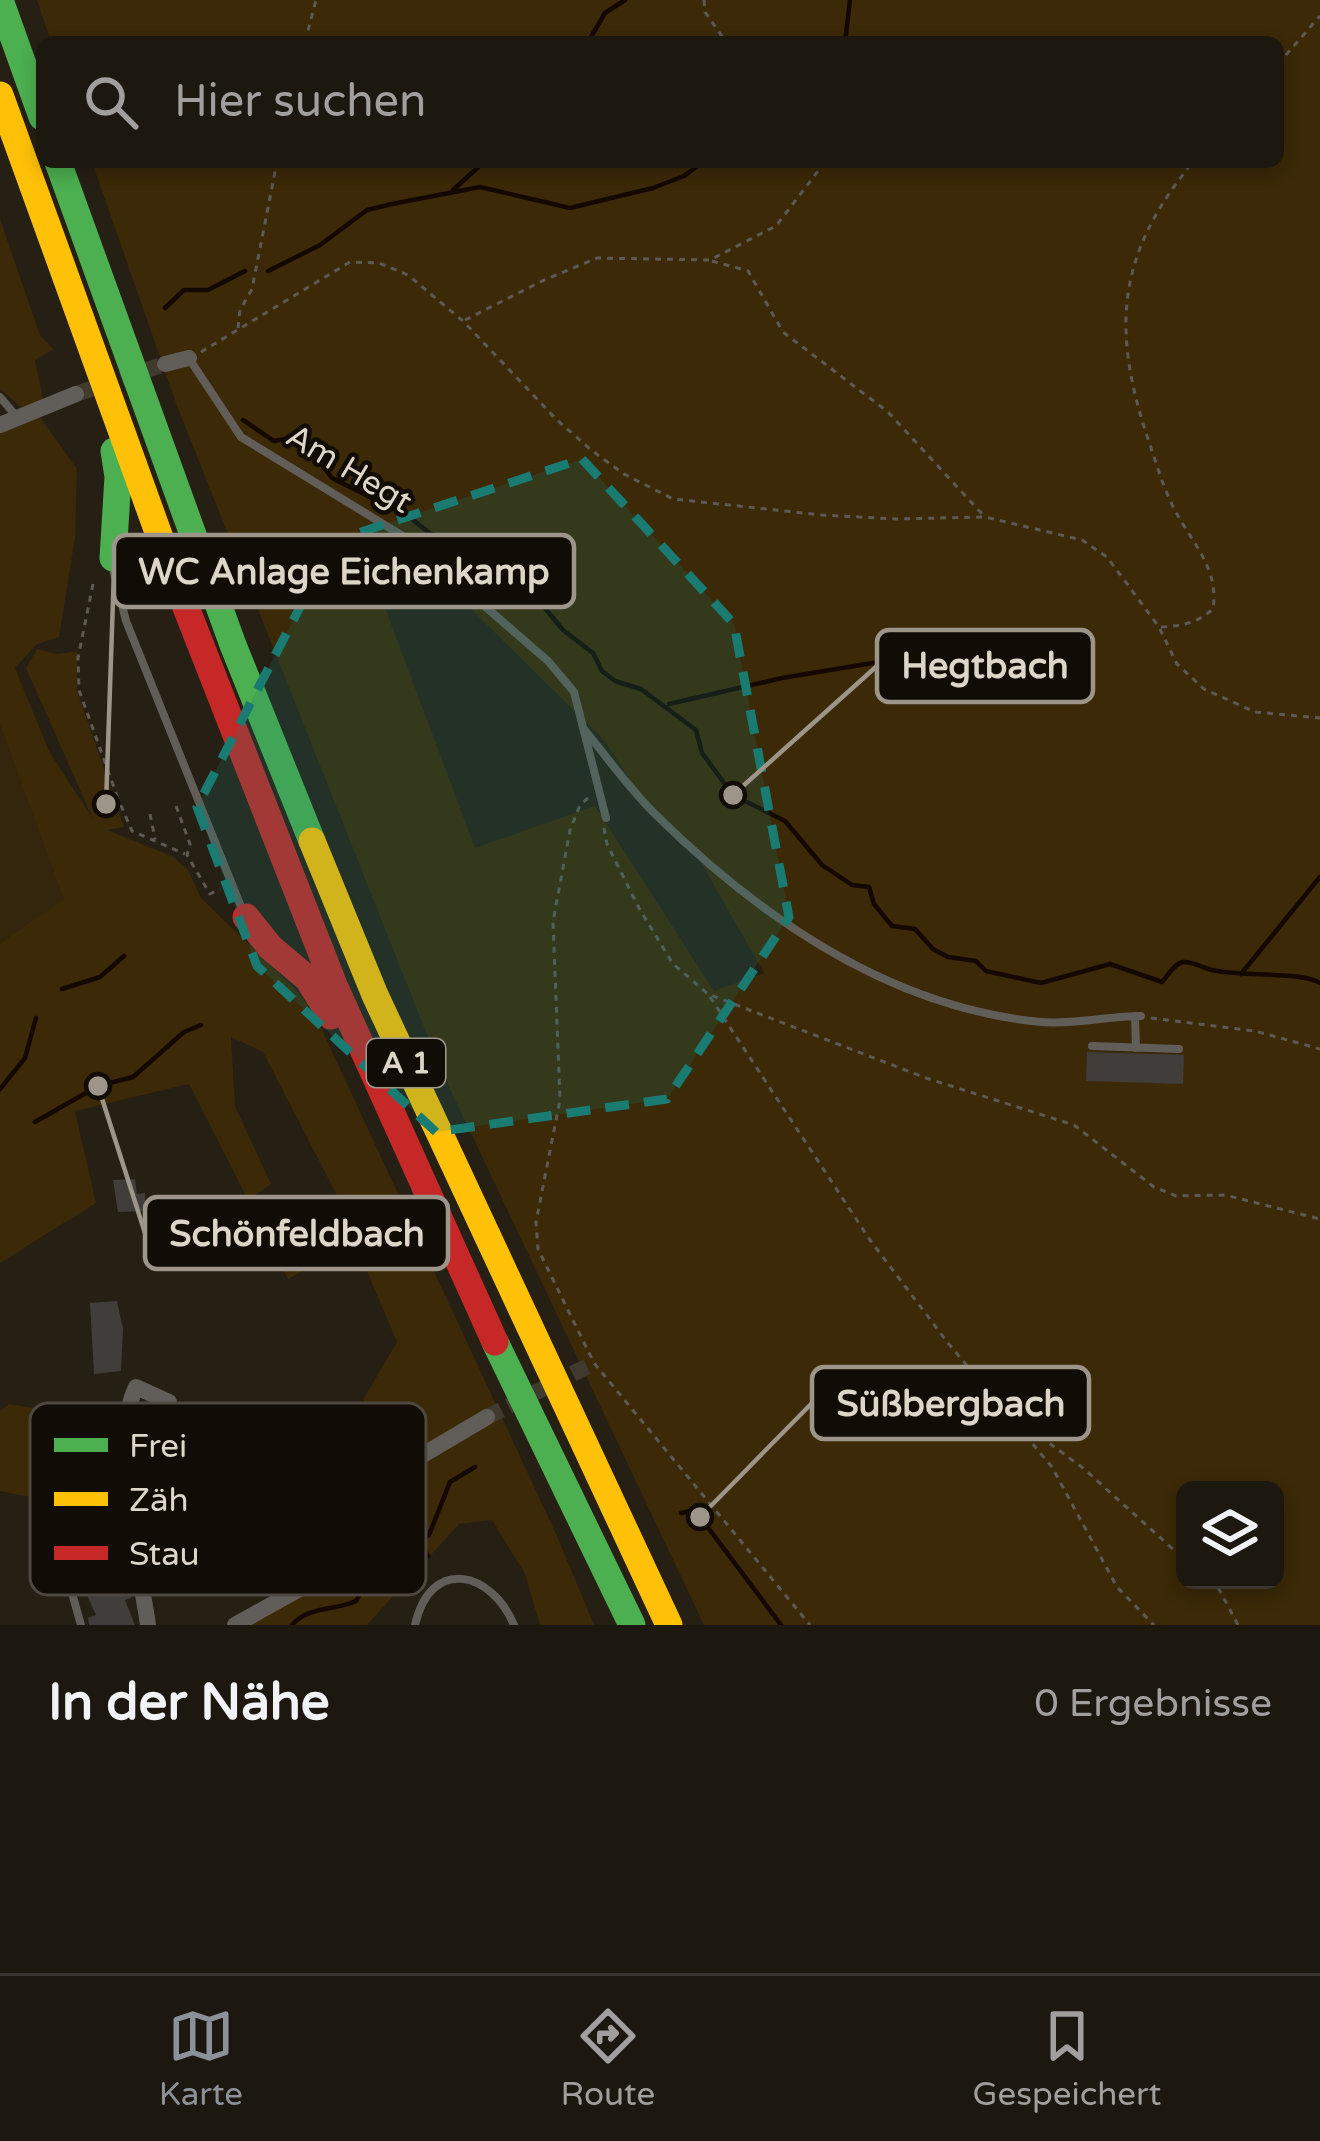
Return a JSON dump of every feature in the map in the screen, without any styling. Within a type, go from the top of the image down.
[{"type":"highway","points":[[4,0],[36,100]]},
{"type":"highway","name":"A 1","points":[[0,95],[204,659],[388,1109],[632,1625]]},
{"type":"highway","name":"A 1","points":[[60,168],[233,645],[375,995],[669,1625]]},
{"type":"highway","points":[[106,397],[118,478],[113,558]]},
{"type":"highway","points":[[245,917],[270,947],[308,979],[388,1109]]},
{"type":"street","points":[[165,364],[189,358]]},
{"type":"street","points":[[9,422],[76,394]]},
{"type":"street","points":[[128,1403],[136,1387],[170,1402]]},
{"type":"street","points":[[426,1453],[487,1417]]},
{"type":"street","points":[[144,1595],[148,1625]]},
{"type":"street","points":[[235,1625],[289,1595]]},
{"type":"lane","name":"Am Hegt","points":[[189,358],[241,437],[406,538],[548,661],[574,692],[606,818]]},
{"type":"lane","points":[[0,397],[9,422]]},
{"type":"lane","points":[[113,558],[127,621],[245,917]]},
{"type":"lane","points":[[583,728],[651,810],[740,889],[836,956],[886,983],[978,1012],[1047,1023],[1138,1016],[1136,1048]]},
{"type":"lane","points":[[1092,1046],[1179,1049]]},
{"type":"lane","points":[[415,1625],[432,1585],[446,1579],[464,1581],[498,1598],[514,1625]]},
{"type":"lane","points":[[73,1595],[81,1625]]},
{"type":"path","points":[[307,36],[316,0]]},
{"type":"path","points":[[704,0],[705,12],[722,36]]},
{"type":"path","points":[[1284,57],[1320,16]]},
{"type":"path","points":[[238,330],[240,310],[252,289],[276,168]]},
{"type":"path","points":[[710,260],[776,226],[820,168]]},
{"type":"path","points":[[1159,627],[1201,619],[1213,609],[1216,585],[1168,499],[1133,394],[1123,338],[1130,279],[1145,232],[1163,198],[1188,168]]},
{"type":"path","points":[[463,321],[597,258],[710,260],[748,272],[783,332],[888,412],[986,517]]},
{"type":"path","points":[[189,358],[350,262],[380,263],[408,275],[463,321],[591,450],[624,474],[673,499],[822,515],[986,517],[1082,540],[1107,556],[1159,627],[1177,664],[1204,689],[1256,712],[1320,718]]},
{"type":"path","points":[[93,584],[78,658],[79,690],[127,825],[187,855],[210,894],[217,893],[229,878]]},
{"type":"path","points":[[597,790],[580,805],[570,830],[553,922],[560,1100],[536,1222],[538,1249],[594,1363],[810,1625]]},
{"type":"path","points":[[176,806],[190,844],[187,855]]},
{"type":"path","points":[[150,814],[156,840]]},
{"type":"path","points":[[608,844],[673,964],[708,994],[870,1240],[1052,1467],[1117,1587],[1154,1625]]},
{"type":"path","points":[[708,994],[926,1078],[1074,1126],[1154,1187],[1176,1196],[1225,1195],[1320,1219]]},
{"type":"path","points":[[1138,1016],[1255,1031],[1320,1049]]},
{"type":"path","points":[[1006,1412],[1083,1468],[1176,1552]]},
{"type":"path","points":[[1219,1589],[1238,1625]]},
{"type":"highlighted area","points":[[582,459],[734,624],[789,917],[667,1099],[436,1132],[257,966],[197,807],[334,541]]},
{"type":"shaded area","points":[[37,0],[1320,0],[1320,1625],[704,1625],[442,1072],[177,406],[94,168],[1284,168],[1284,36],[49,36]],"holes":[[[407,546],[604,740],[659,823],[700,861],[764,973],[714,991],[595,806],[475,848],[363,549]]]},
{"type":"shaded area","points":[[0,219],[40,335],[53,349],[35,360],[43,400],[21,407],[0,389]]},
{"type":"shaded area","points":[[40,417],[77,469],[75,538],[59,637],[37,644],[15,668],[49,751],[93,819],[26,668],[37,649],[57,654],[77,651],[77,690],[111,790],[95,799],[104,816],[118,810],[124,827],[107,830],[172,856],[188,870],[201,898],[296,990],[315,1015],[594,1625],[540,1625],[525,1574],[492,1520],[459,1524],[426,1560],[426,1403],[364,1403],[397,1342],[358,1250],[321,1261],[288,1279],[257,1217],[344,1209],[263,1052],[231,1037],[235,1106],[271,1184],[248,1200],[189,1084],[75,1111],[96,1203],[0,1263],[0,943],[64,899],[0,725],[0,433]]},
{"type":"shaded area","points":[[0,725],[65,899],[0,943]]},
{"type":"shaded area","points":[[9,1404],[30,1407],[30,1497],[0,1491],[0,1411]]},
{"type":"shaded area","points":[[301,1595],[394,1595],[367,1625],[249,1625]]},
{"type":"building","points":[[1087,1052],[1184,1055],[1183,1084],[1086,1081]]},
{"type":"building","points":[[135,1179],[137,1194],[145,1193],[146,1211],[118,1212],[113,1180]]},
{"type":"building","points":[[117,1301],[123,1329],[121,1371],[94,1374],[90,1303]]},
{"type":"building","points":[[87,1595],[130,1595],[125,1600],[135,1625],[89,1625],[88,1618],[96,1615]]},
{"type":"waterway","points":[[592,36],[605,13],[625,0]]},
{"type":"waterway","points":[[846,36],[850,0]]},
{"type":"waterway","points":[[453,190],[477,168]]},
{"type":"waterway","points":[[268,271],[320,245],[367,210],[480,187],[570,208],[653,188],[695,168]]},
{"type":"waterway","points":[[165,308],[184,290],[208,290],[245,271]]},
{"type":"waterway","points":[[243,420],[274,441],[291,438],[305,443],[332,478],[408,516],[431,534],[464,542],[484,575],[540,602],[563,630],[593,653],[602,671],[615,681],[641,689],[696,730],[702,753],[733,795],[785,821],[822,865],[852,885],[869,887],[874,904],[892,926],[915,929],[933,949],[948,957],[976,961],[986,971],[1041,983],[1110,964],[1162,982],[1183,962],[1224,972],[1320,983]]},
{"type":"waterway","points":[[669,704],[782,678],[921,655],[996,631]]},
{"type":"waterway","points":[[1241,974],[1320,877]]},
{"type":"waterway","points":[[62,989],[100,977],[124,956]]},
{"type":"waterway","points":[[0,1089],[25,1058],[36,1018]]},
{"type":"waterway","points":[[35,1122],[98,1086],[133,1077],[184,1032],[201,1025]]},
{"type":"waterway","points":[[426,1537],[450,1482],[475,1467]]},
{"type":"waterway","points":[[681,1513],[691,1511],[700,1517],[781,1625]]},
{"type":"waterway","points":[[292,1625],[306,1615],[356,1601],[359,1595]]},
{"type":"tunnel","points":[[76,394],[165,364]]},
{"type":"tunnel","points":[[487,1417],[594,1363]]},
{"type":"traffic: fast","points":[[0,0],[36,100]]},
{"type":"traffic: fast","points":[[60,168],[233,645],[312,841]]},
{"type":"traffic: fast","points":[[113,558],[118,477],[114,451]]},
{"type":"traffic: fast","points":[[495,1342],[632,1625]]},
{"type":"traffic: slow","points":[[0,95],[176,582]]},
{"type":"traffic: slow","points":[[312,841],[375,995],[669,1625]]},
{"type":"traffic: jam","points":[[176,582],[334,985],[495,1342]]},
{"type":"traffic: jam","points":[[246,917],[270,947],[308,979],[331,1016]]},
{"type":"place","name":"Hegtbach","points":[[733,795]]},
{"type":"place","name":"WC Anlage Eichenkamp","points":[[106,804]]},
{"type":"place","name":"Schönfeldbach","points":[[98,1086]]},
{"type":"place","name":"Süßbergbach","points":[[700,1517]]}]
